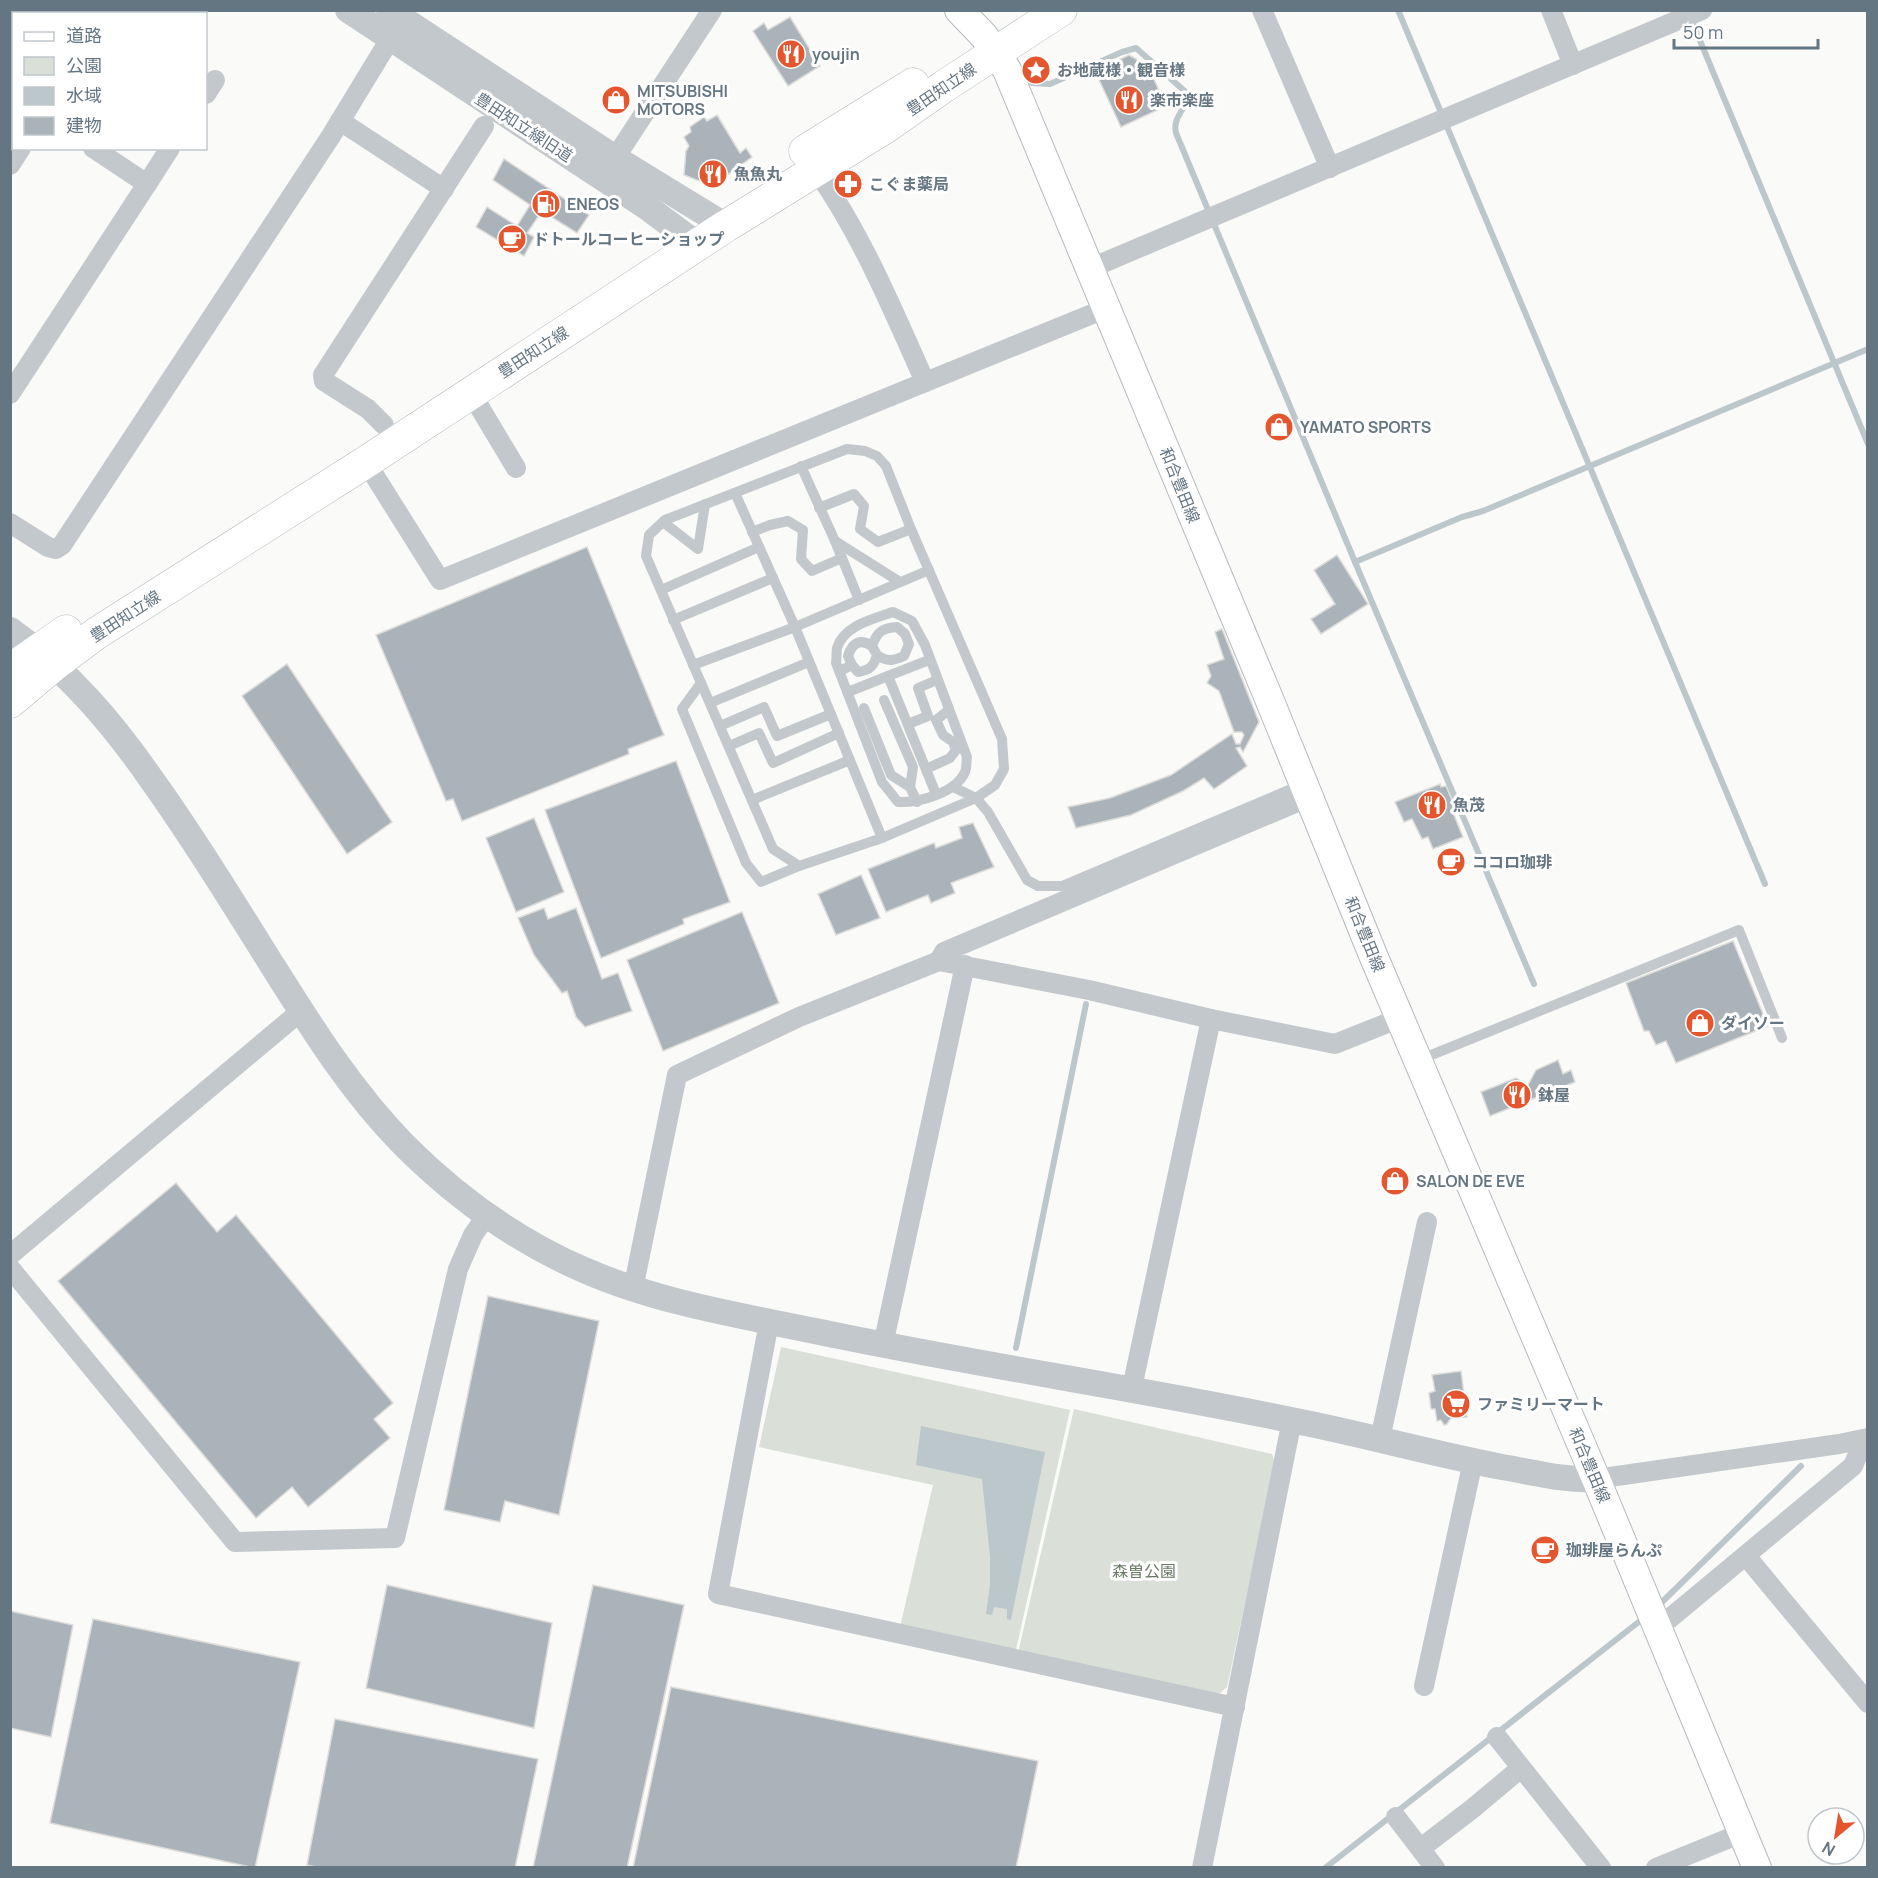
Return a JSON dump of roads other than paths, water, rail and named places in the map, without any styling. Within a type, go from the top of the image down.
[{"type":"main road","name":"和合豊田線","points":[[959,10],[990,44],[1007,70],[1400,1018],[1596,1479],[1757,1868]]},
{"type":"main road","name":"豊田知立線","points":[[716,219],[816,170],[886,126],[990,44],[1020,10]]},
{"type":"main road","name":"豊田知立線","points":[[10,670],[46,658],[97,633],[366,462],[471,393],[716,219],[933,71],[1061,10]]},
{"type":"main road","name":"豊田知立線","points":[[10,702],[46,658],[88,616],[384,424],[689,238]]},
{"type":"street","name":"豊田知立線旧道","points":[[348,10],[399,20],[615,158],[716,219]]},
{"type":"street","points":[[615,158],[712,10]]},
{"type":"street","points":[[1262,10],[1330,168]]},
{"type":"street","points":[[1551,10],[1573,65]]},
{"type":"street","points":[[1091,268],[1702,10]]},
{"type":"street","name":"豊田知立線旧道","points":[[399,20],[689,238]]},
{"type":"street","points":[[10,522],[48,548],[56,549],[62,545],[339,121],[399,20]]},
{"type":"street","points":[[339,121],[444,189]]},
{"type":"street","points":[[384,424],[368,409],[324,381],[323,375],[484,126]]},
{"type":"street","points":[[10,165],[20,150]]},
{"type":"street","points":[[96,150],[147,184]]},
{"type":"street","points":[[10,394],[169,150]]},
{"type":"street","points":[[816,170],[836,199],[864,252],[925,382]]},
{"type":"street","points":[[366,462],[440,580],[1107,309]]},
{"type":"street","points":[[471,393],[516,468]]},
{"type":"street","points":[[10,630],[46,658],[88,698],[140,763],[187,830],[344,1075],[404,1144],[441,1179],[487,1215],[533,1244],[573,1264],[633,1289],[769,1322],[969,1362],[1132,1388],[1292,1420],[1473,1461],[1574,1480],[1596,1479],[1864,1439],[1853,1466],[1657,1629]]},
{"type":"street","points":[[939,961],[944,952],[1306,790]]},
{"type":"street","points":[[633,1289],[677,1075],[799,1017],[939,961],[1089,990],[1211,1019],[1335,1044],[1400,1018]]},
{"type":"street","points":[[883,1345],[965,965]]},
{"type":"street","points":[[10,1255],[301,1011]]},
{"type":"street","points":[[1132,1388],[1211,1019]]},
{"type":"street","points":[[10,1268],[235,1542],[395,1538],[458,1269],[473,1235],[487,1215]]},
{"type":"street","points":[[1380,1439],[1427,1222]]},
{"type":"street","points":[[769,1322],[718,1594],[1235,1707]]},
{"type":"street","points":[[1202,1868],[1292,1420]]},
{"type":"street","points":[[1424,1686],[1473,1461]]},
{"type":"street","points":[[1746,1556],[1868,1702]]},
{"type":"street","points":[[1497,1737],[1600,1868]]},
{"type":"street","points":[[1421,1848],[1521,1768]]},
{"type":"street","points":[[1396,1817],[1436,1868]]},
{"type":"street","points":[[1656,1868],[1742,1833]]},
{"type":"lane","points":[[701,683],[682,709],[746,863],[761,882],[799,866],[882,838],[976,798],[995,785],[1004,769],[1002,739],[911,530],[886,466],[878,456],[865,451],[847,449],[663,522],[649,536],[646,556],[773,849],[799,866]]},
{"type":"lane","points":[[801,466],[859,600]]},
{"type":"lane","points":[[735,493],[795,627],[882,838]]},
{"type":"lane","points":[[819,508],[854,494],[864,506],[860,529],[878,542],[911,530]]},
{"type":"lane","points":[[663,522],[698,549],[705,504]]},
{"type":"lane","points":[[752,532],[770,525],[789,522],[802,530],[801,559],[812,571],[842,558]]},
{"type":"lane","points":[[835,541],[900,582]]},
{"type":"lane","points":[[661,590],[759,547]]},
{"type":"lane","points":[[693,665],[795,627],[929,570]]},
{"type":"lane","points":[[673,620],[773,578]]},
{"type":"lane","points":[[860,709],[882,782],[898,802],[917,802],[953,787],[965,772],[967,757],[925,645],[912,621],[893,612],[847,631],[837,647],[836,663],[848,692],[860,709],[891,775],[910,787],[917,802]]},
{"type":"lane","points":[[880,616],[885,627]]},
{"type":"lane","points":[[885,627],[877,634],[875,650],[875,663],[869,670],[858,672],[848,656],[851,646],[858,642],[866,642],[875,650],[885,661],[904,656],[909,644],[905,634],[897,627],[885,627]]},
{"type":"lane","points":[[848,692],[930,660]]},
{"type":"lane","points":[[710,703],[809,662]]},
{"type":"lane","points":[[840,671],[852,665]]},
{"type":"lane","points":[[888,676],[936,794]]},
{"type":"lane","points":[[908,724],[928,716],[918,688],[937,680]]},
{"type":"lane","points":[[860,709],[896,695]]},
{"type":"lane","points":[[884,700],[913,767],[910,787]]},
{"type":"lane","points":[[720,726],[764,707],[777,736],[831,714]]},
{"type":"lane","points":[[926,769],[950,758],[956,750],[953,742],[943,735],[936,720],[949,710]]},
{"type":"lane","points":[[729,746],[759,733],[773,763],[839,734]]},
{"type":"lane","points":[[752,800],[850,760]]},
{"type":"lane","points":[[953,787],[976,798],[988,812],[1027,880],[1038,886],[1062,886],[1306,790]]},
{"type":"lane","points":[[1419,1060],[1739,930],[1782,1038]]},
{"type":"water","points":[[921,1426],[1045,1452],[1011,1620],[1007,1619],[1007,1609],[994,1607],[992,1615],[986,1614],[990,1585],[990,1556],[982,1479],[916,1465]]},
{"type":"waterway","points":[[1398,10],[1765,884]]},
{"type":"waterway","points":[[1691,19],[1868,444]]},
{"type":"waterway","points":[[1032,83],[1050,84],[1136,48],[1188,94],[1176,122],[1176,133],[1355,562],[1462,517],[1483,511],[1868,349]]},
{"type":"waterway","points":[[1355,562],[1534,984]]},
{"type":"waterway","points":[[1016,1348],[1086,1004]]},
{"type":"waterway","points":[[1658,1606],[1801,1466]]},
{"type":"waterway","points":[[1325,1868],[1645,1617]]},
{"type":"place","name":"youjin","points":[[791,54]]},
{"type":"place","name":"お地蔵様・観音様","points":[[1036,70]]},
{"type":"place","name":"MITSUBISHI MOTORS","points":[[616,100]]},
{"type":"place","name":"楽市楽座","points":[[1129,100]]},
{"type":"place","name":"魚魚丸","points":[[713,174]]},
{"type":"place","name":"こぐま薬局","points":[[848,184]]},
{"type":"place","name":"ENEOS","points":[[546,204]]},
{"type":"place","name":"ドトールコーヒーショップ","points":[[512,239]]},
{"type":"place","name":"YAMATO SPORTS","points":[[1279,427]]},
{"type":"place","name":"魚茂","points":[[1432,805]]},
{"type":"place","name":"ココロ珈琲","points":[[1451,862]]},
{"type":"place","name":"ダイソー","points":[[1700,1023]]},
{"type":"place","name":"鉢屋","points":[[1517,1095]]},
{"type":"place","name":"SALON DE EVE","points":[[1395,1181]]},
{"type":"place","name":"ファミリーマート","points":[[1456,1404]]},
{"type":"place","name":"珈琲屋らんぷ","points":[[1545,1550]]},
{"type":"park label","name":"森曽公園","points":[[1144,1571]]}]
